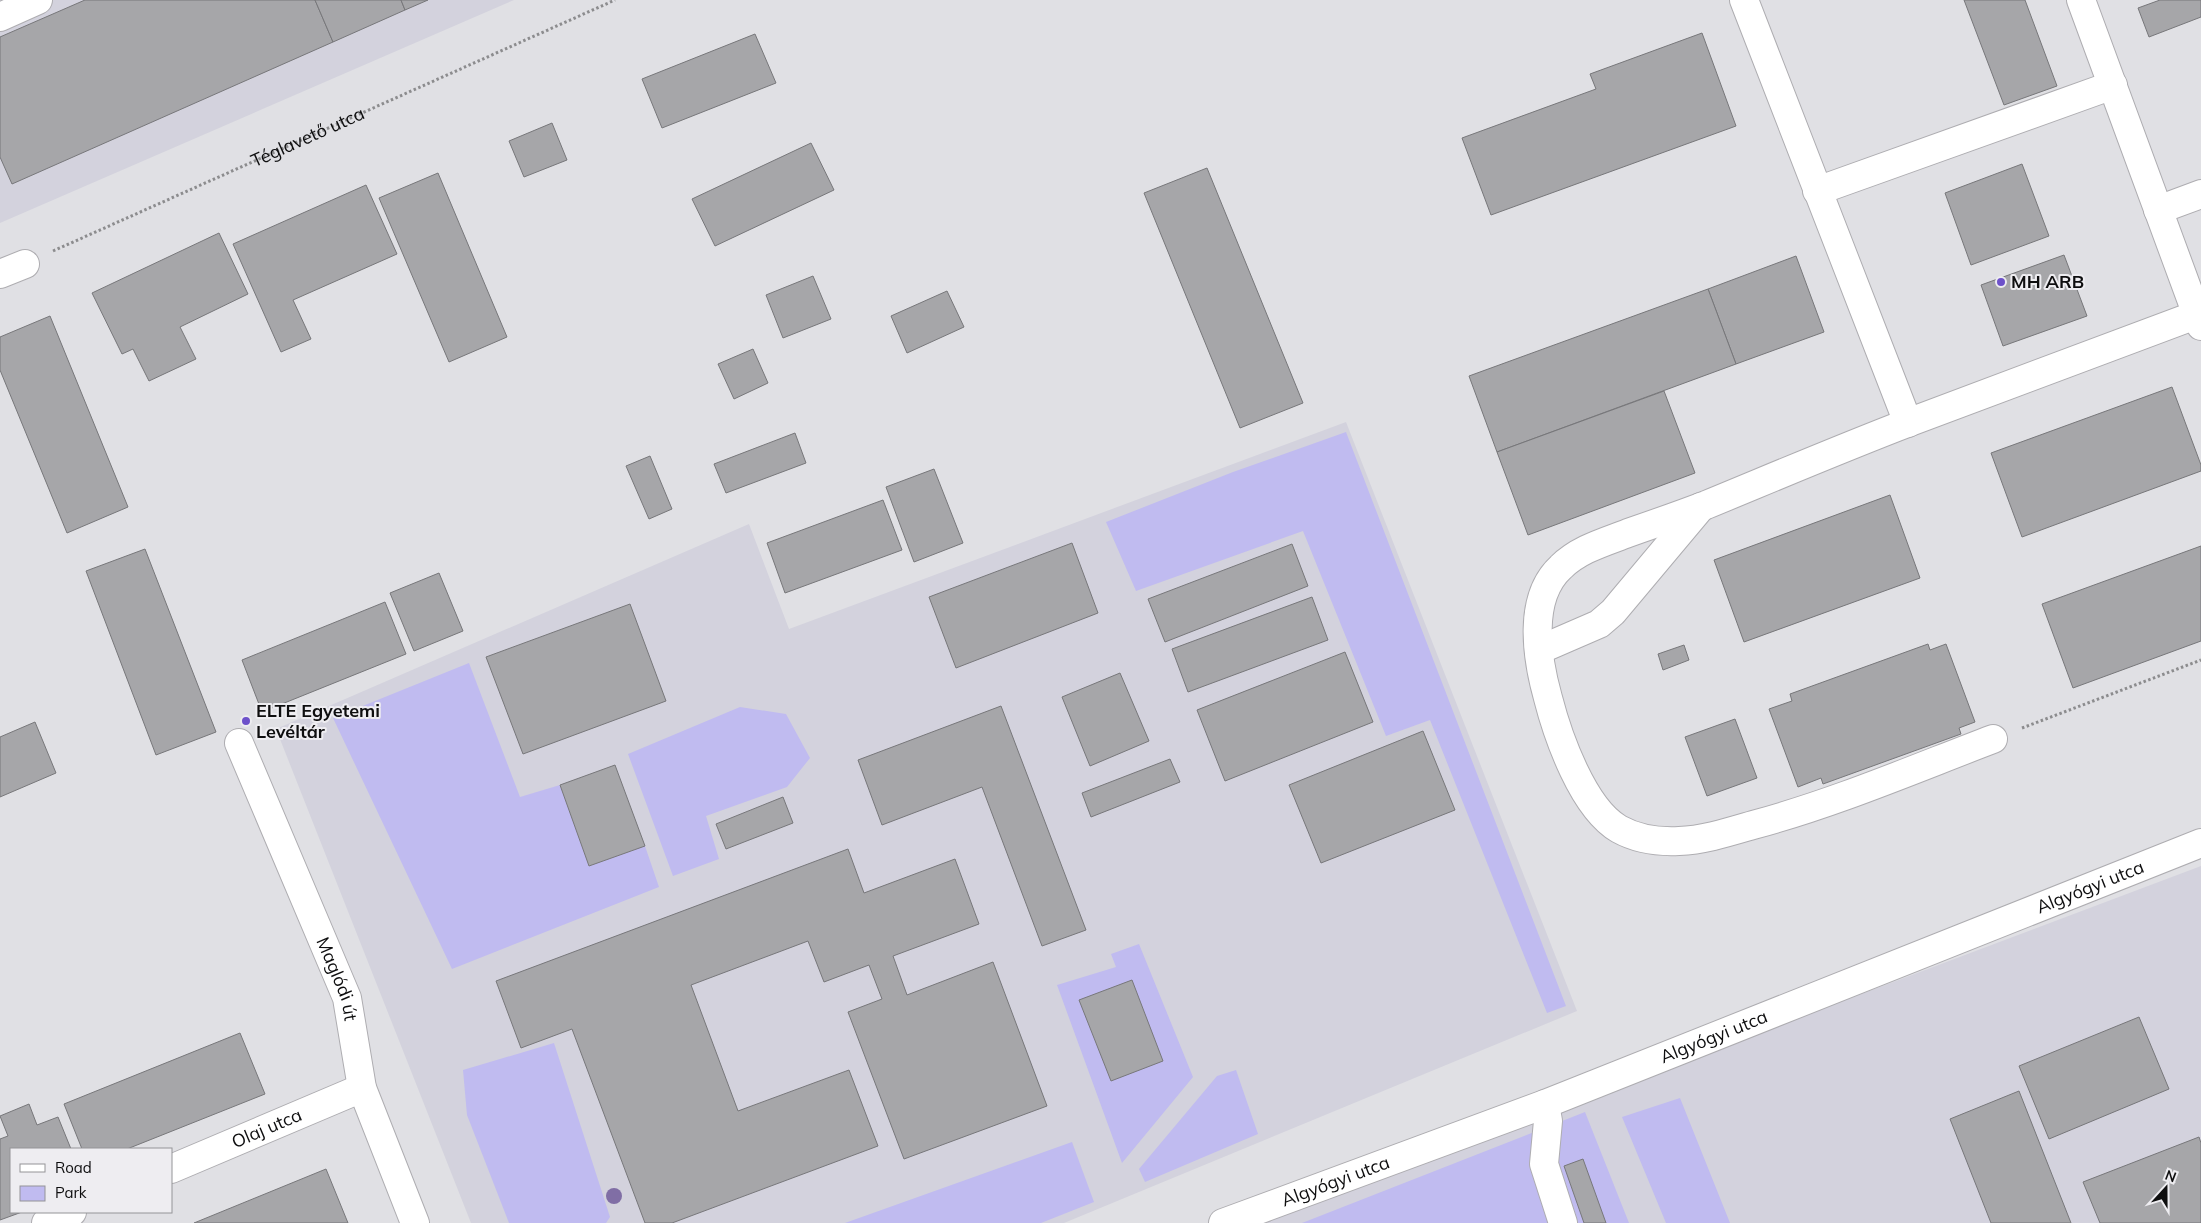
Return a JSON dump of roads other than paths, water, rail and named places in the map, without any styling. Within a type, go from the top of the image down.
[{"type":"street","points":[[0,17],[38,0]]},
{"type":"street","points":[[1744,0],[1908,423]]},
{"type":"street","points":[[1993,739],[1790,815],[1711,836],[1682,841],[1657,841],[1637,837],[1617,828],[1600,813],[1586,795],[1556,727],[1546,693],[1539,650],[1539,614],[1550,579],[1562,566],[1588,548],[1702,506],[1908,423],[2200,318],[2158,210],[2085,1]]},
{"type":"street","points":[[1817,190],[2113,85]]},
{"type":"street","points":[[2158,210],[2201,194]]},
{"type":"street","points":[[1539,650],[1592,627],[1613,612],[1702,506]]},
{"type":"street","name":"Maglódi út","points":[[239,743],[347,998],[362,1088],[415,1223]]},
{"type":"street","name":"Algyógyi utca","points":[[1223,1223],[1545,1104],[2201,843]]},
{"type":"street","name":"Olaj utca","points":[[172,1170],[362,1088]]},
{"type":"street","points":[[1545,1104],[1548,1121],[1544,1164],[1564,1223]]},
{"type":"street","points":[[46,1223],[70,1213]]},
{"type":"place","name":"MH ARB","points":[[2001,282]]},
{"type":"place","name":"ELTE Egyetemi Levéltár","points":[[246,721]]}]
